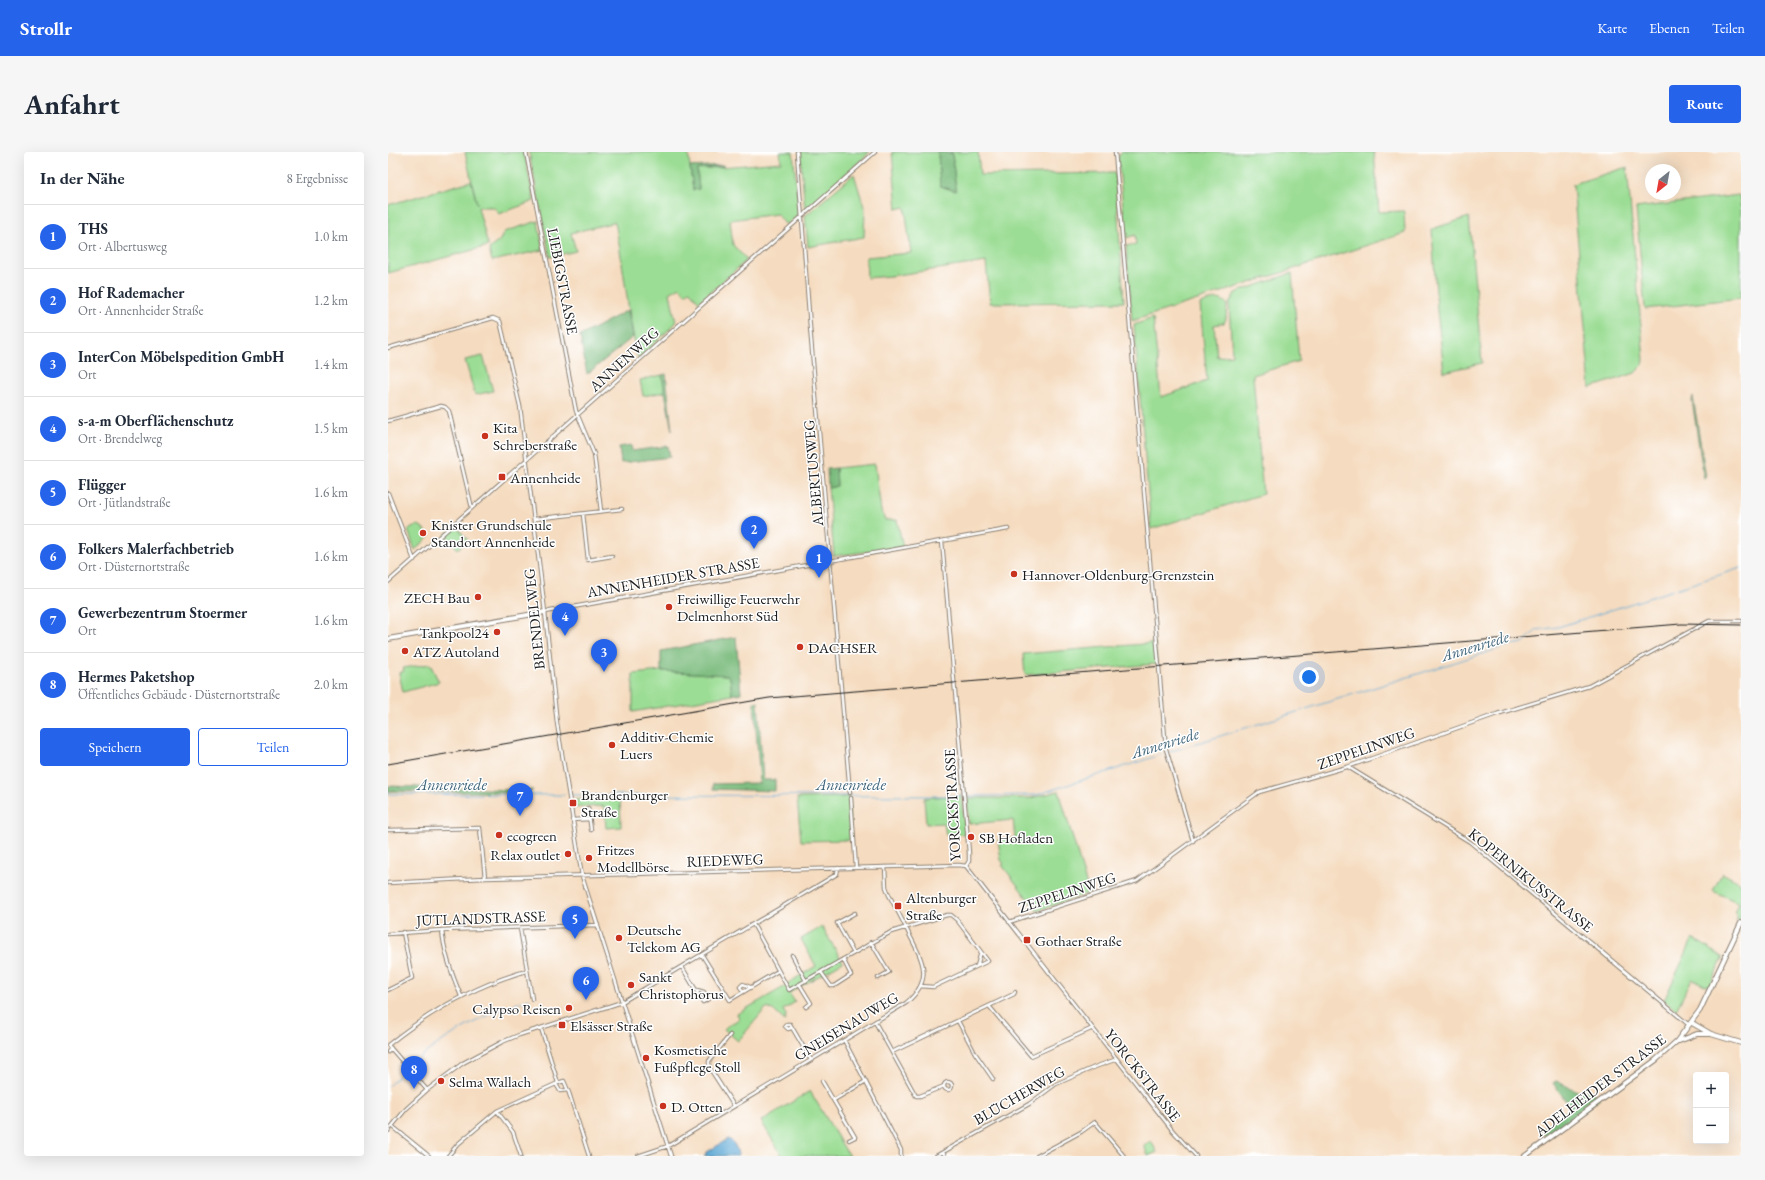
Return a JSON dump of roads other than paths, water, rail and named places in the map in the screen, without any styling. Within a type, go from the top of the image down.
[{"type":"main road","name":"ANNENHEIDER STRASSE","points":[[388,640],[545,612]]},
{"type":"main road","name":"ADELHEIDER STRASSE","points":[[1525,1156],[1656,1060],[1678,1041],[1690,1026],[1707,996],[1741,923]]},
{"type":"main road","points":[[1690,1026],[1741,1043]]},
{"type":"main road","points":[[1690,1026],[1697,1034]]},
{"type":"main road","points":[[1678,1041],[1697,1034],[1711,1034]]},
{"type":"street","name":"LIEBIGSTRASSE","points":[[526,152],[578,415],[590,441],[594,454],[601,511]]},
{"type":"street","name":"ALBERTUSWEG","points":[[797,152],[850,793]]},
{"type":"street","name":"ANNENWEG","points":[[388,582],[875,152]]},
{"type":"street","points":[[1116,152],[1166,749],[1167,757],[1193,841]]},
{"type":"street","name":"BRENDELWEG","points":[[388,348],[493,318],[500,321],[520,406],[557,723],[582,876],[671,1156]]},
{"type":"street","points":[[388,421],[441,406],[445,407],[449,411],[472,508]]},
{"type":"street","points":[[388,493],[414,560]]},
{"type":"street","points":[[534,519],[622,509]]},
{"type":"street","points":[[582,514],[588,560],[612,556]]},
{"type":"street","name":"ANNENHEIDER STRASSE","points":[[545,612],[1008,529]]},
{"type":"street","name":"YORCKSTRASSE","points":[[942,541],[964,796],[968,853],[968,862],[966,866],[1177,1135],[1196,1156]]},
{"type":"street","name":"ZEPPELINWEG","points":[[1009,922],[1138,881],[1259,792],[1348,767],[1497,714],[1589,686],[1710,621],[1741,621]]},
{"type":"street","name":"KOPERNIKUSSTRASSE","points":[[1348,767],[1470,842],[1690,1026]]},
{"type":"street","points":[[851,798],[856,868]]},
{"type":"street","points":[[588,808],[591,830]]},
{"type":"street","points":[[572,820],[590,819]]},
{"type":"street","points":[[388,830],[480,828],[485,878]]},
{"type":"street","name":"RIEDEWEG","points":[[388,883],[485,878],[966,866]]},
{"type":"street","points":[[753,924],[789,990],[843,960],[853,952],[891,932],[906,927],[947,915],[957,920],[988,961],[933,987],[921,986],[924,966],[906,927],[886,887],[885,867]]},
{"type":"street","points":[[388,1131],[406,1109],[427,1090],[463,1063],[502,1042],[622,1002],[837,874],[838,868]]},
{"type":"street","points":[[853,952],[837,924],[855,913]]},
{"type":"street","name":"JÜTLANDSTRASSE","points":[[388,934],[442,930],[598,925]]},
{"type":"street","points":[[520,928],[526,971],[532,999]]},
{"type":"street","points":[[442,930],[445,951],[461,996]]},
{"type":"street","points":[[388,990],[412,978],[403,932]]},
{"type":"street","points":[[871,942],[889,972],[878,978]]},
{"type":"street","points":[[977,966],[981,952]]},
{"type":"street","points":[[702,955],[730,1000],[778,971]]},
{"type":"street","points":[[792,955],[806,981]]},
{"type":"street","points":[[822,972],[831,986],[848,978],[851,975],[843,960]]},
{"type":"street","points":[[682,967],[703,1002],[708,999],[704,992],[697,990]]},
{"type":"street","points":[[427,1090],[388,1044],[430,1013],[461,996],[500,978],[526,971]]},
{"type":"street","points":[[743,991],[740,987],[743,984],[750,987]]},
{"type":"street","points":[[800,985],[811,1003],[806,1007]]},
{"type":"street","name":"GNEISENAUWEG","points":[[638,1156],[668,1146],[875,1022],[906,1003],[914,996],[921,986]]},
{"type":"street","points":[[892,1052],[958,1022],[1016,992]]},
{"type":"street","points":[[989,1006],[1031,1056],[1093,1028]]},
{"type":"street","points":[[875,1022],[916,1096],[920,1096],[944,1086]]},
{"type":"street","points":[[958,1022],[993,1078]]},
{"type":"street","points":[[541,1028],[560,1091],[568,1090]]},
{"type":"street","points":[[791,1028],[811,1060]]},
{"type":"street","points":[[730,1036],[709,1061],[709,1066],[734,1106]]},
{"type":"street","points":[[844,1040],[901,1150],[901,1156]]},
{"type":"street","points":[[388,1052],[391,1048]]},
{"type":"street","name":"BLÜCHERWEG","points":[[936,1156],[1029,1104],[1056,1084],[1117,1059]]},
{"type":"street","points":[[448,1156],[458,1144],[497,1111],[564,1081],[589,1156]]},
{"type":"street","points":[[822,1081],[855,1137],[849,1140]]},
{"type":"street","points":[[834,1100],[866,1082]]},
{"type":"street","points":[[497,1111],[513,1132],[521,1156]]},
{"type":"street","points":[[1037,1156],[1081,1132],[1095,1122],[1124,1156]]},
{"type":"street","points":[[392,1126],[428,1156]]},
{"type":"street","points":[[943,1152],[945,1156]]},
{"type":"water","points":[[728,1139],[735,1146],[738,1156],[704,1156],[707,1152]]},
{"type":"waterway","name":"Annenriede","points":[[1169,752],[1510,645],[1523,643],[1537,630],[1558,627],[1741,568]]},
{"type":"waterway","name":"Annenriede","points":[[966,796],[1036,795],[1166,753]]},
{"type":"waterway","name":"Annenriede","points":[[388,794],[564,795]]},
{"type":"waterway","name":"Annenriede","points":[[572,795],[962,796]]},
{"type":"waterway","points":[[411,1065],[438,1044],[467,1026],[498,1011],[530,999]]},
{"type":"waterway","points":[[388,1086],[406,1069]]},
{"type":"railway","points":[[388,764],[769,698],[1681,624],[1741,625]]},
{"type":"place","name":"Kita Schreberstraße","points":[[485,436]]},
{"type":"place","name":"Annenheide","points":[[502,477]]},
{"type":"place","name":"Knister Grundschule Standort Annenheide","points":[[423,533]]},
{"type":"place","name":"Hof Rademacher","points":[[754,549]]},
{"type":"place","name":"Hannover-Oldenburg-Grenzstein","points":[[1014,574]]},
{"type":"place","name":"THS","points":[[819,578]]},
{"type":"place","name":"ZECH Bau","points":[[478,597]]},
{"type":"place","name":"Freiwillige Feuerwehr Delmenhorst Süd","points":[[669,607]]},
{"type":"place","name":"Tankpool24","points":[[497,632]]},
{"type":"place","name":"s-a-m Oberflächenschutz","points":[[565,636]]},
{"type":"place","name":"DACHSER","points":[[800,647]]},
{"type":"place","name":"ATZ Autoland","points":[[405,651]]},
{"type":"place","name":"InterCon Möbelspedition GmbH","points":[[604,672]]},
{"type":"place","name":"Additiv-Chemie Luers","points":[[612,745]]},
{"type":"place","name":"Brandenburger Straße","points":[[573,803]]},
{"type":"place","name":"Gewerbezentrum Stoermer","points":[[520,816]]},
{"type":"place","name":"ecogreen","points":[[499,835]]},
{"type":"place","name":"SB Hofladen","points":[[971,837]]},
{"type":"place","name":"Relax outlet","points":[[568,854]]},
{"type":"place","name":"Fritzes Modellbörse","points":[[589,858]]},
{"type":"place","name":"Altenburger Straße","points":[[898,906]]},
{"type":"place","name":"Deutsche Telekom AG","points":[[619,938]]},
{"type":"place","name":"Flügger","points":[[575,939]]},
{"type":"place","name":"Gothaer Straße","points":[[1027,940]]},
{"type":"place","name":"Sankt Christophorus","points":[[631,985]]},
{"type":"place","name":"Folkers Malerfachbetrieb","points":[[586,1000]]},
{"type":"place","name":"Calypso Reisen","points":[[569,1008]]},
{"type":"place","name":"Elsässer Straße","points":[[562,1025]]},
{"type":"place","name":"Kosmetische Fußpflege Stoll","points":[[646,1058]]},
{"type":"place","name":"Selma Wallach","points":[[441,1081]]},
{"type":"place","name":"Hermes Paketshop","points":[[414,1089]]},
{"type":"place","name":"D. Otten","points":[[663,1106]]}]
